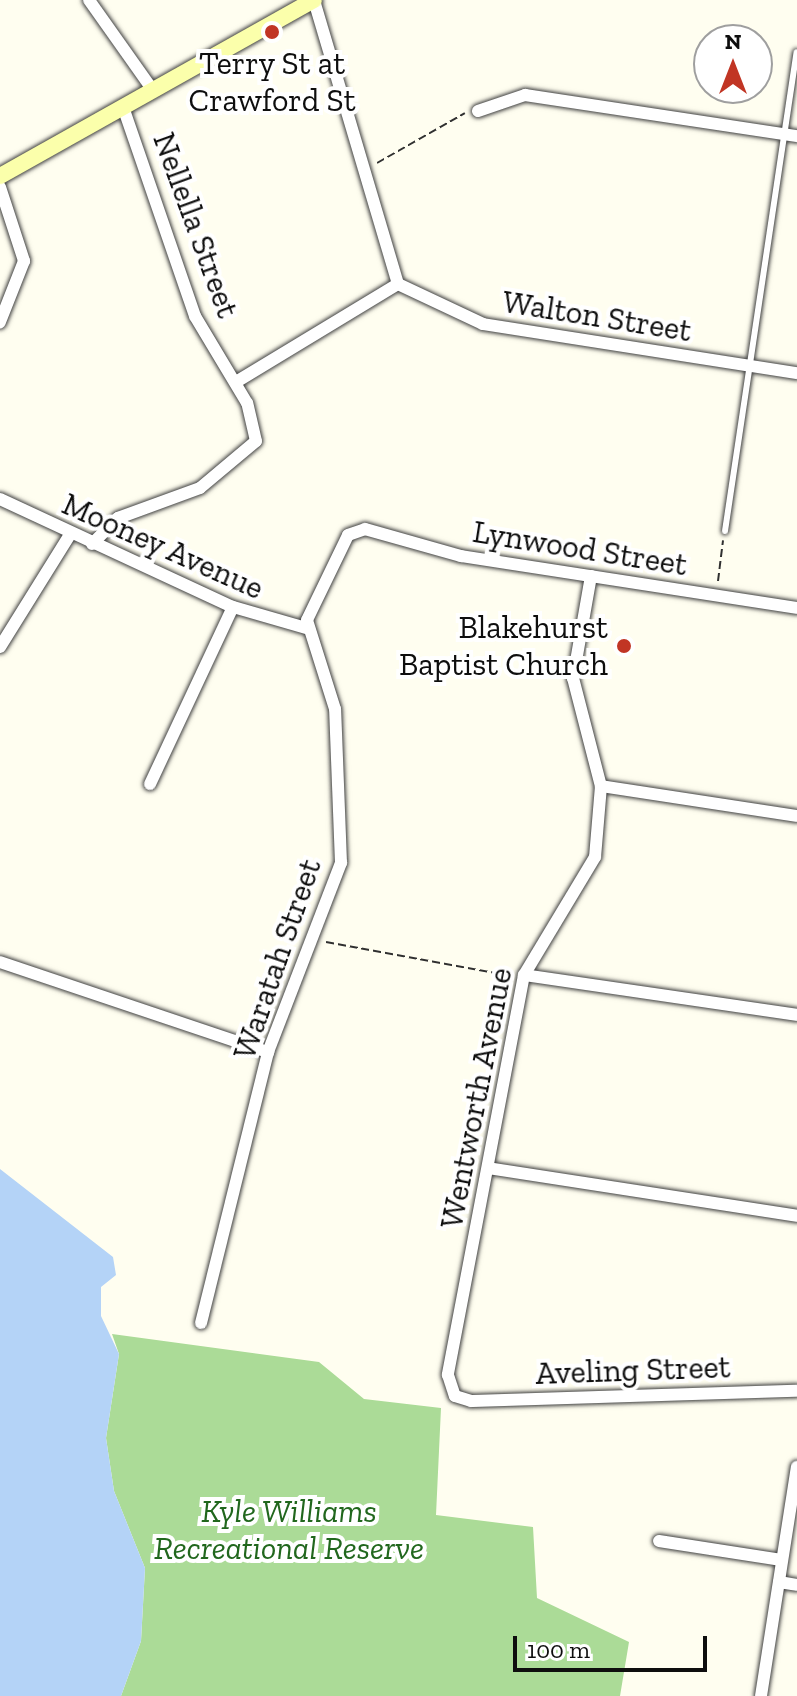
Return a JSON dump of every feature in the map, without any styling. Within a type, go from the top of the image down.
[{"type":"street","points":[[89,0],[152,89]]},
{"type":"street","points":[[0,176],[314,0],[398,284],[236,382]]},
{"type":"street","points":[[478,111],[525,95],[790,135]]},
{"type":"street","name":"Nellella Street","points":[[92,544],[108,523],[195,491],[254,449],[250,408],[195,316],[123,107]]},
{"type":"street","points":[[0,187],[24,261],[0,322]]},
{"type":"street","name":"Walton Street","points":[[398,284],[483,324],[797,373]]},
{"type":"street","name":"Mooney Avenue","points":[[0,499],[233,607],[309,629]]},
{"type":"street","name":"Lynwood Street","points":[[309,629],[313,602],[342,541],[357,529],[447,553],[797,608]]},
{"type":"street","points":[[0,647],[71,533]]},
{"type":"street","name":"Wentworth Avenue","points":[[471,1401],[455,1396],[448,1375],[524,975],[590,872],[601,786],[573,678],[591,576]]},
{"type":"street","points":[[150,784],[233,607]]},
{"type":"street","name":"Waratah Street","points":[[201,1323],[268,1052],[341,858],[335,709],[309,629]]},
{"type":"street","points":[[601,786],[797,816]]},
{"type":"street","points":[[0,962],[268,1052]]},
{"type":"street","points":[[524,975],[797,1015]]},
{"type":"street","points":[[488,1168],[797,1216]]},
{"type":"street","name":"Aveling Street","points":[[471,1401],[797,1391]]},
{"type":"street","points":[[761,1696],[797,1467]]},
{"type":"street","points":[[659,1541],[782,1560]]},
{"type":"street","points":[[779,1582],[797,1585]]},
{"type":"lane","points":[[725,531],[790,135],[797,52]]},
{"type":"path","points":[[366,169],[461,113]]},
{"type":"path","points":[[716,595],[725,531]]},
{"type":"path","points":[[314,936],[333,946],[524,975]]},
{"type":"green space","name":"Kyle Williams Recreational Reserve","points":[[112,1334],[319,1362],[364,1399],[441,1408],[436,1515],[533,1527],[537,1598],[629,1642],[620,1696],[121,1696],[141,1641],[145,1568],[114,1491],[106,1438],[119,1354]]},
{"type":"water","points":[[0,1169],[113,1257],[116,1275],[101,1287],[101,1316],[119,1354],[106,1438],[114,1491],[145,1568],[141,1641],[121,1696],[0,1696]]},
{"type":"place","name":"Terry St at Crawford St","points":[[272,32]]},
{"type":"place","name":"Blakehurst Baptist Church","points":[[624,646]]}]
